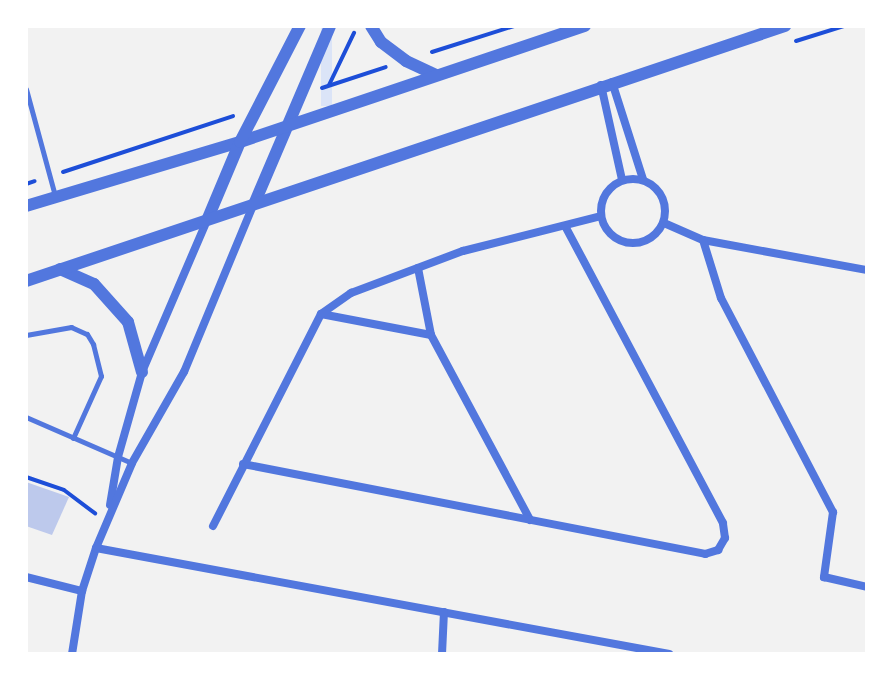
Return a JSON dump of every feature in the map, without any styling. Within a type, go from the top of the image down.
[{"type":"street","points":[[107,521],[118,457],[142,372],[240,142],[300,26]]},
{"type":"street","points":[[72,654],[82,591],[107,521],[132,463],[184,372],[330,26]]},
{"type":"street","points":[[371,26],[381,42],[406,61],[436,75]]},
{"type":"street","points":[[26,206],[240,142],[585,26]]},
{"type":"street","points":[[26,281],[785,26]]},
{"type":"street","points":[[606,84],[643,179]]},
{"type":"street","points":[[606,84],[622,180]]},
{"type":"street","points":[[643,179],[658,188],[666,205],[664,223],[654,236],[639,244],[621,242],[608,232],[601,216],[602,201],[610,188],[622,180],[643,179]]},
{"type":"street","points":[[213,526],[321,314],[351,293],[463,251],[601,216]]},
{"type":"street","points":[[664,223],[703,240],[867,270]]},
{"type":"street","points":[[243,464],[705,554],[718,550],[725,538],[723,523],[565,226]]},
{"type":"street","points":[[703,240],[721,298],[833,512],[824,577],[867,587]]},
{"type":"street","points":[[418,268],[431,335],[530,520]]},
{"type":"street","points":[[60,269],[94,284],[128,322],[142,372]]},
{"type":"street","points":[[321,314],[431,335]]},
{"type":"street","points":[[96,548],[669,654]]},
{"type":"street","points":[[26,577],[82,591]]},
{"type":"street","points":[[442,654],[444,612]]},
{"type":"lane","points":[[26,89],[55,197]]},
{"type":"lane","points":[[26,122],[34,119]]},
{"type":"lane","points":[[26,335],[71,327],[87,334],[93,344],[101,376],[73,438]]},
{"type":"lane","points":[[26,417],[132,463]]},
{"type":"path","points":[[329,85],[358,26]]},
{"type":"path","points":[[446,48],[514,26]]},
{"type":"path","points":[[26,184],[187,131]]},
{"type":"path","points":[[26,477],[64,490],[107,521]]},
{"type":"shaded area","points":[[321,26],[332,26],[332,106],[321,106]]},
{"type":"building","points":[[26,482],[69,497],[52,535],[26,526]]}]
